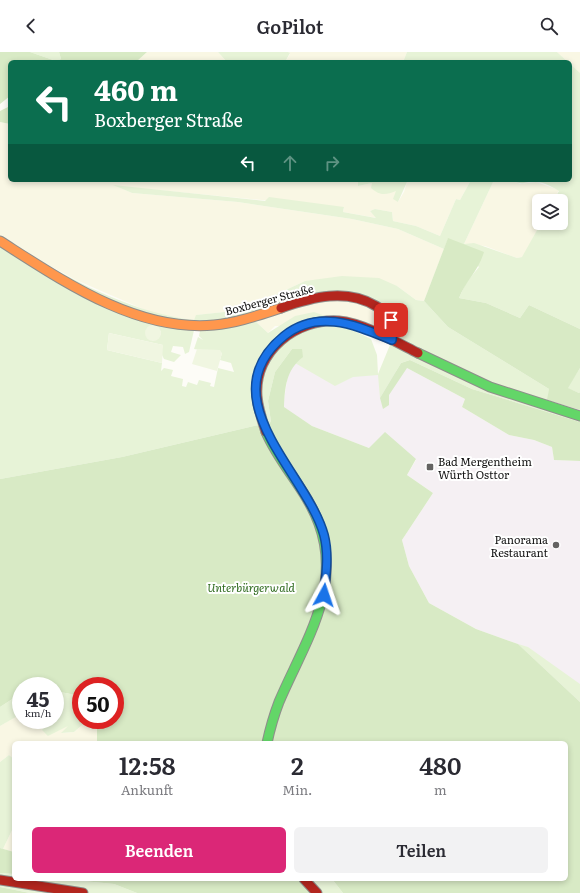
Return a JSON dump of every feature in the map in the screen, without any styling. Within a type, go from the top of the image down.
[{"type":"main road","name":"Boxberger Straße","points":[[0,241],[38,265],[109,302],[143,316],[168,322],[202,326],[239,321],[301,302],[327,296],[344,295],[361,297],[374,303],[386,313],[391,320],[393,329],[392,340]]},
{"type":"main road","points":[[268,741],[282,697],[316,625],[324,595],[327,561],[324,534],[306,497],[269,438],[260,415],[256,387],[259,372],[267,355],[276,342],[289,331],[306,324],[323,321],[340,321],[360,326],[392,340],[462,375],[493,388],[580,416]]},
{"type":"main road","points":[[0,880],[83,893]]},
{"type":"main road","points":[[306,881],[317,893]]},
{"type":"shaded area","points":[[147,52],[218,52],[225,60],[138,60]]},
{"type":"shaded area","points":[[288,52],[407,52],[404,60],[286,60],[290,54]]},
{"type":"shaded area","points":[[557,52],[580,52],[580,74],[572,66],[572,60],[566,60]]},
{"type":"shaded area","points":[[0,122],[8,124],[8,182],[358,182],[358,186],[372,183],[396,191],[398,202],[404,192],[407,182],[470,182],[460,200],[456,199],[440,236],[416,226],[393,221],[392,212],[375,209],[370,211],[377,218],[343,212],[344,208],[116,186],[132,193],[238,202],[352,219],[398,229],[444,249],[424,301],[416,300],[397,286],[305,281],[243,310],[197,315],[194,320],[173,317],[150,312],[76,280],[28,254],[0,236]]},
{"type":"shaded area","points":[[493,182],[516,182],[520,184],[536,182],[559,190],[557,194],[532,194],[532,230],[537,230],[523,257],[517,258],[485,246],[464,244]]},
{"type":"shaded area","points":[[344,295],[386,313],[392,340],[360,326],[275,326],[268,333],[252,318]]},
{"type":"shaded area","points":[[295,363],[385,375],[407,368],[465,399],[462,407],[509,435],[534,440],[552,447],[554,460],[580,461],[580,702],[518,644],[476,629],[429,603],[409,566],[402,540],[433,493],[407,475],[416,460],[369,448],[312,426],[283,407],[288,374]]},
{"type":"shaded area","points":[[12,719],[12,729],[64,729],[64,726],[70,725],[62,733],[74,732],[78,729],[97,729],[97,741],[12,741],[12,757],[9,755],[0,762],[0,726]]},
{"type":"shaded area","points":[[12,830],[12,851],[3,849]]},
{"type":"green space","points":[[0,52],[30,52],[53,60],[8,60],[8,98],[0,104]]},
{"type":"green space","points":[[30,52],[59,52],[61,59],[53,60]]},
{"type":"green space","points":[[59,52],[147,52],[138,60],[58,60],[61,59]]},
{"type":"green space","points":[[218,52],[290,53],[286,60],[225,60]]},
{"type":"green space","points":[[407,52],[557,52],[566,60],[404,60]]},
{"type":"green space","points":[[572,66],[580,73],[580,329],[529,305],[520,318],[486,303],[459,298],[466,283],[479,267],[448,239],[444,249],[398,229],[352,219],[238,202],[132,193],[113,185],[265,201],[269,197],[344,207],[343,212],[376,218],[370,211],[375,209],[392,212],[393,221],[416,226],[440,236],[456,199],[460,200],[470,182],[493,182],[464,244],[474,243],[517,258],[522,257],[537,230],[568,230],[568,194],[557,194],[559,191],[539,182],[572,182]]},
{"type":"green space","points":[[8,107],[8,124],[0,122],[0,111]]},
{"type":"green space","points":[[358,182],[407,182],[398,202],[393,199],[396,191],[380,194],[371,188],[372,183],[358,186]]},
{"type":"green space","points":[[0,236],[45,264],[118,300],[168,316],[194,320],[196,315],[243,310],[305,281],[342,276],[379,278],[397,286],[416,300],[424,301],[448,327],[549,389],[548,407],[580,416],[580,422],[472,389],[410,360],[401,363],[380,398],[378,375],[353,377],[335,386],[295,363],[292,349],[275,372],[268,401],[271,422],[122,457],[0,479]],"holes":[[[344,295],[386,313],[392,340],[378,374],[377,355],[371,339],[346,327],[340,321],[314,312],[295,316],[268,333],[252,318]],[[195,326],[201,326],[199,336],[203,340],[198,337],[194,349],[222,353],[220,360],[231,363],[234,372],[218,368],[214,387],[210,386],[211,383],[199,380],[197,385],[188,382],[186,387],[182,386],[183,379],[171,376],[173,370],[164,368],[161,371],[162,363],[107,350],[109,333],[163,345],[161,353],[164,359],[174,362],[181,355],[171,352],[173,346],[183,347],[185,354],[189,352]],[[161,331],[161,334],[157,339],[153,340],[148,338]]]},
{"type":"green space","points":[[448,238],[484,252],[479,265],[459,298],[486,303],[520,318],[529,305],[580,329],[580,368],[568,388],[579,393],[580,392],[580,410],[547,400],[549,389],[448,327],[424,301]]},
{"type":"green space","points":[[153,325],[160,330],[161,333],[156,340],[153,341],[146,336],[145,333],[150,326]]},
{"type":"green space","points":[[109,333],[163,345],[162,363],[107,350]]},
{"type":"green space","points":[[197,349],[220,350],[222,353],[217,371],[192,364]]},
{"type":"green space","name":"Unterbürgerwald","points":[[292,349],[302,349],[303,357],[293,367],[288,379],[284,407],[312,426],[369,448],[385,432],[416,459],[407,475],[433,493],[402,540],[409,566],[429,603],[476,629],[518,644],[580,702],[580,893],[343,893],[334,881],[568,881],[568,741],[97,741],[97,729],[124,729],[124,677],[72,677],[72,694],[64,693],[64,677],[12,677],[12,699],[0,707],[0,479],[122,457],[271,422],[268,401],[275,372]]},
{"type":"green space","points":[[410,360],[472,389],[580,422],[580,461],[554,460],[552,447],[534,440],[509,435],[462,407],[465,399],[407,368],[389,395],[389,405],[383,409],[380,398],[401,363]]},
{"type":"green space","points":[[580,368],[580,392],[579,393],[567,388]]},
{"type":"green space","points":[[518,644],[528,647],[580,684],[580,702]]},
{"type":"green space","points":[[64,693],[72,694],[72,729],[78,729],[74,732],[61,733],[68,726],[64,728]]},
{"type":"green space","points":[[12,699],[12,719],[0,726],[0,707]]},
{"type":"green space","points":[[42,729],[62,729],[48,736]]},
{"type":"green space","points":[[9,755],[12,757],[12,830],[3,849],[0,848],[0,762]]},
{"type":"green space","points":[[0,848],[12,851],[12,874],[0,873]]},
{"type":"green space","points":[[0,873],[12,874],[12,881],[83,881],[114,884],[137,893],[30,893],[0,887]]},
{"type":"green space","points":[[83,881],[306,881],[317,893],[137,893],[114,884]]},
{"type":"green space","points":[[306,881],[334,881],[343,893],[317,893]]},
{"type":"green space","points":[[0,887],[30,893],[0,893]]},
{"type":"traffic: fast","points":[[418,353],[490,387],[580,416]]},
{"type":"traffic: fast","points":[[266,432],[278,456],[301,489],[314,512],[319,524],[325,548],[326,571],[323,594],[317,616],[309,638],[279,702],[267,741]]},
{"type":"traffic: slow","points":[[0,241],[49,272],[101,301],[129,312],[157,320],[185,325],[214,325],[240,321],[281,308]]},
{"type":"traffic: jam","points":[[281,308],[329,296],[353,297],[365,300],[381,309],[388,316],[392,325],[392,340]]},
{"type":"traffic: jam","points":[[266,432],[260,414],[257,396],[258,380],[262,365],[270,352],[281,340],[293,332],[308,325],[323,322],[348,322],[369,329],[418,353]]},
{"type":"traffic: jam","points":[[0,880],[83,893]]},
{"type":"traffic: jam","points":[[306,881],[317,893]]},
{"type":"place","name":"Bad Mergentheim Würth Osttor","points":[[430,467]]},
{"type":"place","name":"Panorama Restaurant","points":[[556,545]]},
{"type":"route","points":[[324,595],[327,561],[324,534],[306,497],[269,438],[260,415],[257,400],[256,387],[259,372],[267,355],[276,342],[289,331],[306,324],[323,321],[340,321],[360,326],[392,340],[393,329],[391,320]]}]
